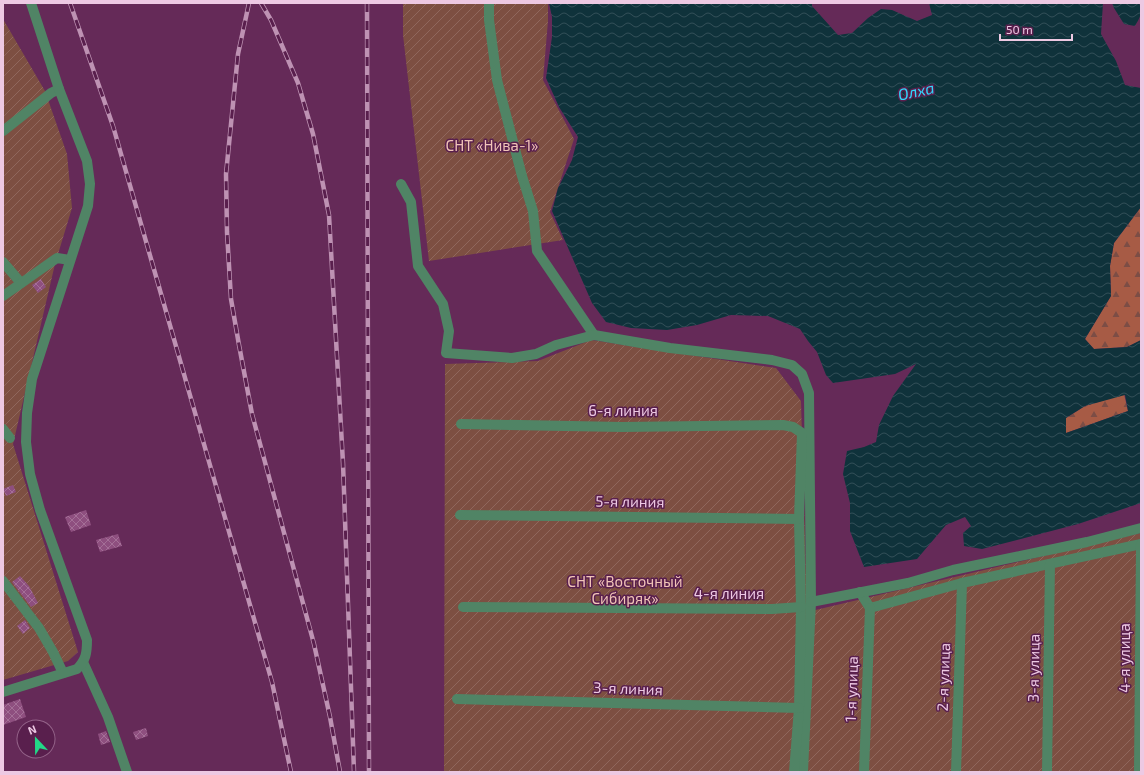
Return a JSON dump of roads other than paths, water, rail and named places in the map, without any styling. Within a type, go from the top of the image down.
[{"type":"street","points":[[3,692],[77,669],[83,662],[87,653],[87,640],[40,510],[30,474],[26,442],[27,413],[32,380],[88,206],[90,184],[87,161],[59,89],[31,3]]},
{"type":"street","points":[[489,3],[489,20],[497,80],[522,176],[533,211],[538,251],[594,335]]},
{"type":"street","points":[[5,126],[59,89]]},
{"type":"street","points":[[401,184],[411,202],[418,266],[443,304],[449,331],[446,353],[512,358],[536,354],[556,345],[594,335],[670,348],[772,360],[792,365],[802,374],[809,393],[811,602],[803,772]]},
{"type":"street","points":[[3,296],[57,258],[70,260]]},
{"type":"street","points":[[3,262],[21,283]]},
{"type":"street","name":"6-я линия","points":[[462,424],[622,427],[783,425],[793,427],[802,433],[799,519]]},
{"type":"street","points":[[3,429],[10,438]]},
{"type":"street","name":"5-я линия","points":[[460,515],[799,519]]},
{"type":"street","points":[[794,772],[799,708],[801,607],[799,519]]},
{"type":"street","points":[[811,602],[908,583],[952,570],[1087,542],[1141,528]]},
{"type":"street","points":[[860,592],[870,608],[962,583],[1141,544]]},
{"type":"street","name":"4-я улица","points":[[1139,772],[1141,544]]},
{"type":"street","name":"3-я улица","points":[[1048,772],[1050,564]]},
{"type":"street","points":[[3,581],[39,628],[63,673]]},
{"type":"street","name":"2-я улица","points":[[956,772],[962,583]]},
{"type":"street","name":"4-я линия","points":[[463,607],[772,609],[801,607]]},
{"type":"street","name":"1-я улица","points":[[864,772],[870,608]]},
{"type":"street","points":[[83,662],[108,717],[128,772]]},
{"type":"street","name":"3-я линия","points":[[457,699],[799,708]]},
{"type":"water","name":"Олха","points":[[549,3],[812,3],[812,6],[838,35],[852,33],[868,18],[881,9],[892,10],[917,21],[932,15],[929,3],[1103,3],[1101,34],[1116,61],[1125,85],[1141,88],[1141,207],[1114,243],[1110,266],[1111,296],[1085,339],[1094,349],[1127,347],[1141,340],[1141,503],[1078,524],[982,549],[964,546],[963,533],[971,526],[965,517],[946,525],[917,559],[864,567],[850,531],[850,503],[843,474],[847,451],[864,447],[876,442],[879,425],[893,396],[916,364],[895,374],[833,383],[826,375],[817,352],[800,329],[768,316],[731,315],[697,325],[667,330],[631,328],[606,322],[592,303],[552,211],[558,188],[572,160],[578,137],[559,107],[546,78],[552,37],[552,17]],"holes":[[[1125,395],[1128,411],[1066,433],[1066,418],[1085,406]]]},
{"type":"water","points":[[1112,3],[1139,3],[1141,12],[1135,26],[1124,24]]},
{"type":"railway","points":[[70,3],[113,126],[272,682],[291,772]]},
{"type":"railway","points":[[249,3],[238,54],[226,174],[227,232],[231,299],[252,414],[314,644],[340,772]]},
{"type":"railway","points":[[261,3],[271,20],[298,83],[313,134],[329,215],[343,463],[354,772]]},
{"type":"railway","points":[[367,3],[369,772]]},
{"type":"park label","name":"СНТ «Нива-1»","points":[[492,146]]},
{"type":"park label","name":"СНТ «Восточный Сибиряк»","points":[[625,590]]}]
